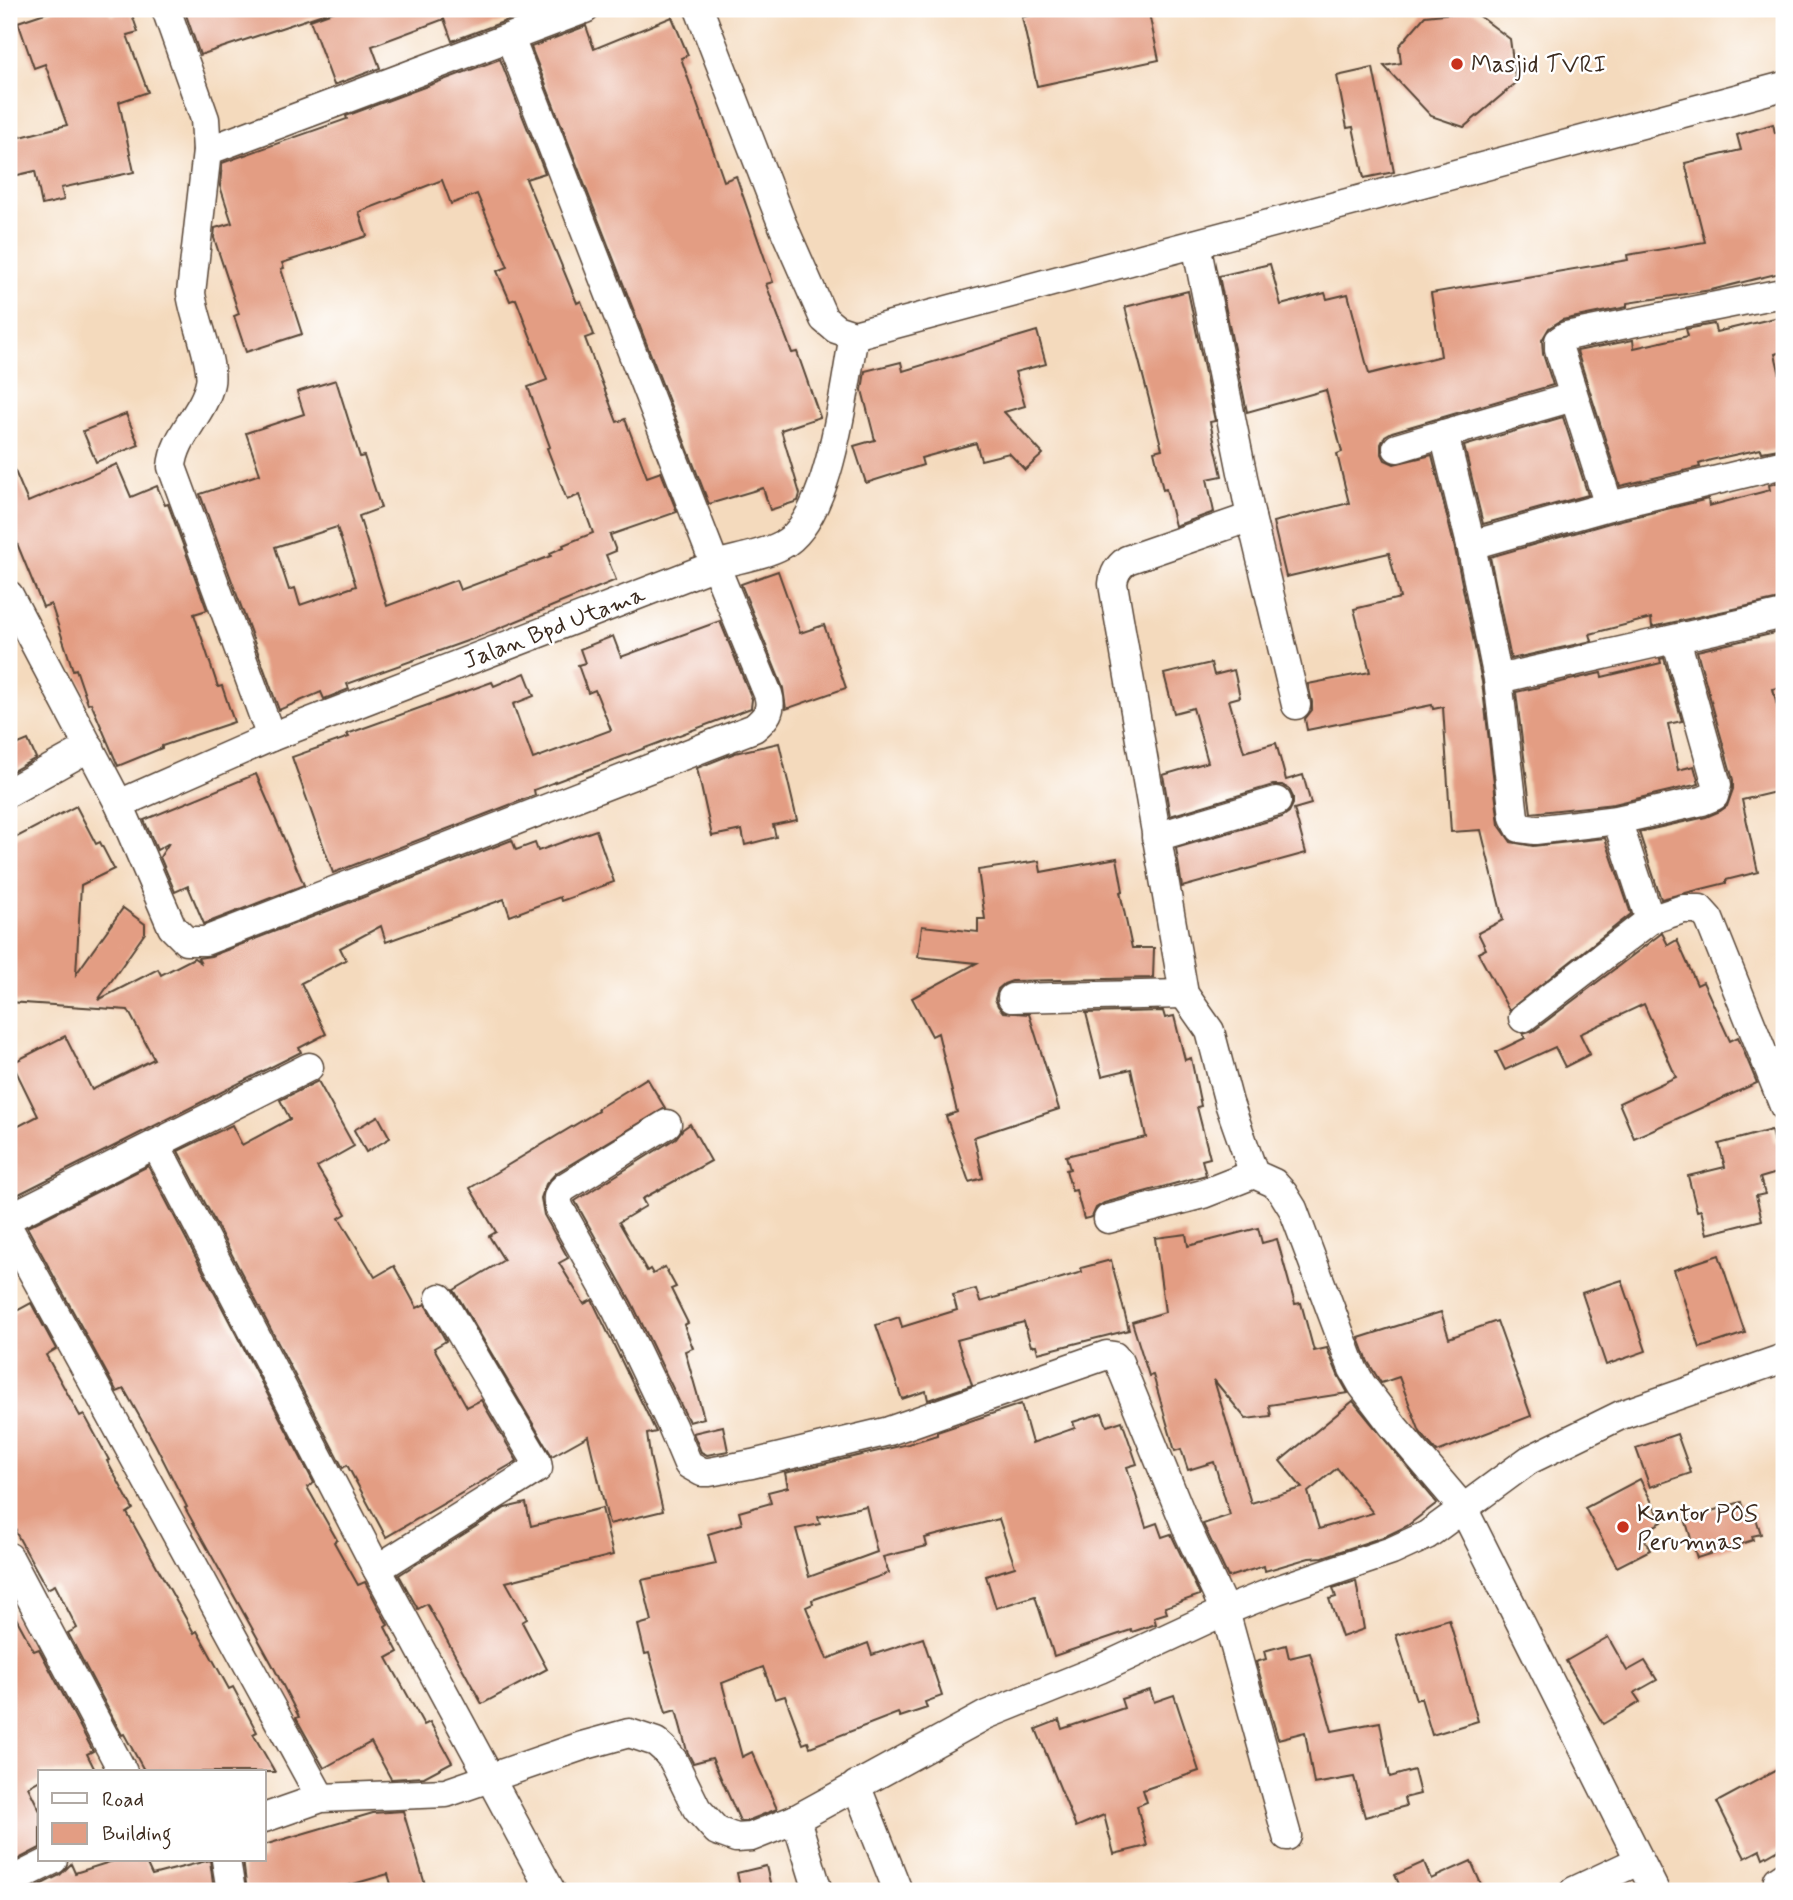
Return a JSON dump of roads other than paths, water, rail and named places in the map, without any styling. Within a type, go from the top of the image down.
[{"type":"street","points":[[166,9],[205,119],[207,151],[191,293],[193,312],[211,371],[207,392],[180,442],[172,467],[271,737]]},
{"type":"street","points":[[207,151],[585,9]]},
{"type":"street","points":[[699,9],[783,226],[824,319],[836,330],[853,335],[1784,86]]},
{"type":"street","points":[[9,595],[120,804],[172,927],[186,941],[205,941],[754,728],[765,719],[770,711],[770,702],[510,38]]},
{"type":"street","points":[[1196,244],[1251,517],[1296,705]]},
{"type":"street","points":[[1609,506],[1573,397],[1559,341],[1566,336],[1777,294],[1784,298]]},
{"type":"street","name":"Jalan Bpd Utama","points":[[120,804],[271,737],[715,565],[782,546],[797,534],[816,504],[831,458],[853,335]]},
{"type":"street","points":[[1397,448],[1573,397]]},
{"type":"street","points":[[1444,434],[1471,545],[1497,680],[1514,817],[1520,828],[1535,830],[1617,820],[1714,796],[1717,785],[1676,639]]},
{"type":"street","points":[[1471,545],[1609,506],[1784,464]]},
{"type":"street","points":[[1251,517],[1127,560],[1120,566],[1113,578],[1113,584],[1184,993],[1210,1031],[1229,1103],[1254,1174]]},
{"type":"street","points":[[1497,680],[1784,614]]},
{"type":"street","points":[[9,792],[90,747]]},
{"type":"street","points":[[1156,837],[1277,801]]},
{"type":"street","points":[[1617,820],[1650,920]]},
{"type":"street","points":[[1523,1018],[1650,920],[1693,908],[1705,913],[1784,1106]]},
{"type":"street","points":[[1012,998],[1184,993]]},
{"type":"street","points":[[9,1218],[309,1067]]},
{"type":"street","points":[[667,1125],[565,1187],[557,1198],[560,1209],[617,1311],[688,1464],[702,1472],[716,1472],[889,1431],[1107,1355],[1114,1356],[1119,1362],[1188,1531],[1225,1611],[1287,1836]]},
{"type":"street","points":[[156,1145],[377,1569],[551,1891]]},
{"type":"street","points":[[1108,1219],[1203,1194],[1254,1174],[1274,1183],[1283,1193],[1293,1209],[1353,1368],[1362,1385],[1394,1427],[1464,1508],[1655,1891]]},
{"type":"street","points":[[9,1229],[321,1798]]},
{"type":"street","points":[[377,1569],[537,1468],[537,1462],[440,1298]]},
{"type":"street","points":[[266,1817],[321,1798],[446,1793],[582,1746],[629,1733],[656,1742],[674,1760],[696,1809],[717,1831],[736,1838],[751,1837],[796,1819],[986,1715],[1100,1670],[1276,1590],[1392,1551],[1427,1535],[1530,1460],[1621,1415],[1784,1358]]},
{"type":"street","points":[[9,1557],[123,1770]]},
{"type":"street","points":[[856,1784],[898,1891]]},
{"type":"street","points":[[796,1819],[818,1891]]},
{"type":"street","points":[[1574,1891],[1638,1861]]},
{"type":"street","points":[[9,1882],[49,1862]]},
{"type":"street","points":[[226,1862],[231,1891]]},
{"type":"place","name":"Masjid TVRI","points":[[1457,64]]},
{"type":"place","name":"Kantor POS Perumnas","points":[[1623,1527]]}]
